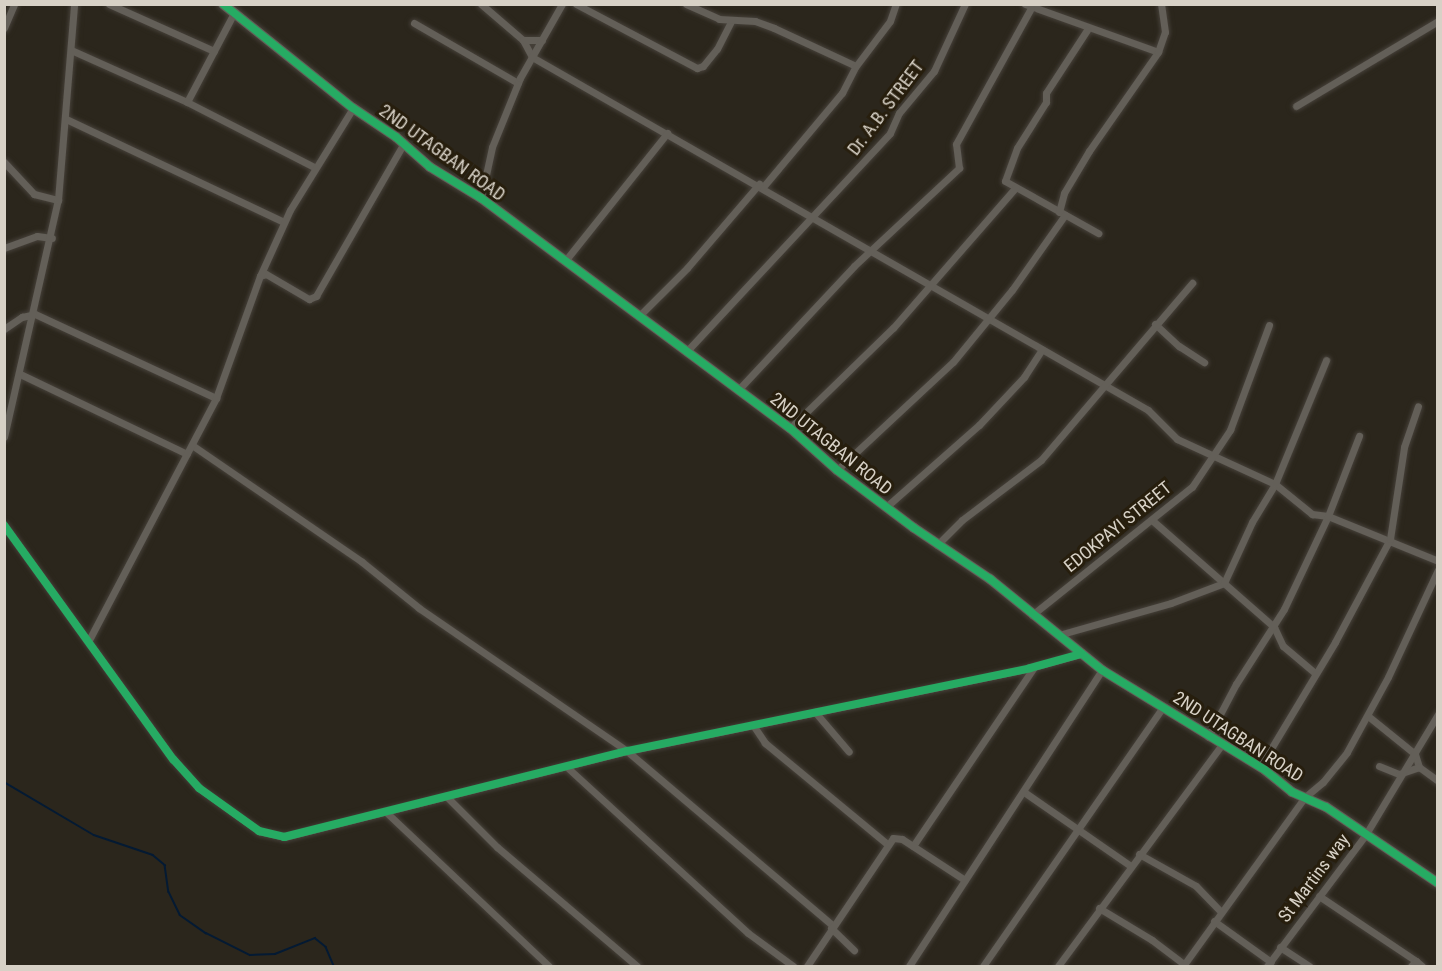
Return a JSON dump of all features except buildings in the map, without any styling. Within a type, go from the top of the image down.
[{"type":"street","points":[[4,28],[14,4]]},
{"type":"street","points":[[4,437],[52,238],[66,119],[74,4]]},
{"type":"street","points":[[109,4],[214,51]]},
{"type":"street","name":"2ND UTAGBAN ROAD","points":[[223,4],[353,108],[404,143],[430,167],[481,198],[739,389],[790,428],[837,470],[937,545],[990,579],[1032,615],[1062,634],[1080,654],[1102,670],[1366,834],[1437,883]]},
{"type":"street","points":[[481,4],[523,40],[532,57],[761,185],[1104,387],[1148,410],[1177,439],[1275,484],[1312,514],[1328,516],[1390,539],[1437,561]]},
{"type":"street","points":[[481,198],[492,147],[518,82],[561,4]]},
{"type":"street","points":[[576,4],[697,68],[717,49],[731,22]]},
{"type":"street","points":[[686,4],[731,22],[755,21],[856,66]]},
{"type":"street","points":[[639,316],[687,268],[832,106],[856,66],[890,21],[896,4]]},
{"type":"street","name":"Dr. A.B. STREET","points":[[687,352],[890,133],[899,113],[934,71],[965,4]]},
{"type":"street","points":[[837,470],[926,389],[990,319],[1062,214],[1064,193],[1089,151],[1158,52],[1165,32],[1161,4]]},
{"type":"street","points":[[739,389],[871,250],[959,168],[956,144],[1028,6],[1088,30],[1158,52]]},
{"type":"street","points":[[187,102],[234,14]]},
{"type":"street","points":[[1296,106],[1437,21]]},
{"type":"street","points":[[414,23],[518,82]]},
{"type":"street","points":[[1088,30],[1046,93],[1046,102],[1009,165],[1005,181],[1098,234]]},
{"type":"street","points":[[523,40],[542,40]]},
{"type":"street","points":[[71,50],[187,102],[314,167]]},
{"type":"street","points":[[89,640],[216,398],[260,276],[285,222],[314,167],[353,108]]},
{"type":"street","points":[[66,119],[285,222]]},
{"type":"street","points":[[565,261],[667,133]]},
{"type":"street","points":[[260,276],[266,274],[309,299],[316,296],[404,143]]},
{"type":"street","points":[[6,168],[34,194],[58,200]]},
{"type":"street","points":[[790,428],[885,336],[1014,188]]},
{"type":"street","points":[[4,248],[37,236],[52,238]]},
{"type":"street","points":[[937,545],[962,520],[1041,460],[1192,283]]},
{"type":"street","points":[[4,329],[22,317],[35,314],[216,398]]},
{"type":"street","points":[[1155,324],[1179,346],[1204,362]]},
{"type":"street","name":"EDOKPAYI STREET","points":[[1032,615],[1153,521],[1192,487],[1216,456],[1230,430],[1269,325]]},
{"type":"street","points":[[886,507],[979,424],[1024,377],[1042,349]]},
{"type":"street","points":[[1062,634],[1171,603],[1224,583],[1252,522],[1275,484],[1326,360]]},
{"type":"street","points":[[20,374],[188,454]]},
{"type":"street","points":[[1260,767],[1390,539],[1404,447],[1418,406]]},
{"type":"street","points":[[1208,737],[1236,684],[1274,627],[1328,516],[1359,436]]},
{"type":"street","points":[[192,445],[362,562],[419,608],[627,751],[831,927],[854,950]]},
{"type":"street","points":[[1153,521],[1274,627],[1283,646],[1315,673]]},
{"type":"street","points":[[4,525],[173,759],[200,788],[259,831],[284,837],[627,751],[1035,666],[1080,654]]},
{"type":"street","points":[[1099,908],[1152,940],[1184,966],[1214,921],[1305,797],[1323,782],[1368,716],[1437,570]]},
{"type":"street","points":[[913,846],[1035,666]]},
{"type":"street","points":[[909,966],[1102,670]]},
{"type":"street","points":[[983,966],[1163,707]]},
{"type":"street","points":[[815,712],[849,752]]},
{"type":"street","name":"St Martins way","points":[[1269,964],[1366,834],[1437,714]]},
{"type":"street","points":[[1368,716],[1415,754],[1419,767],[1437,781]]},
{"type":"street","points":[[753,725],[765,743],[886,843]]},
{"type":"street","points":[[1058,966],[1221,746]]},
{"type":"street","points":[[1379,766],[1399,774],[1419,767]]},
{"type":"street","points":[[569,769],[748,933],[793,966]]},
{"type":"street","points":[[1024,792],[1131,866]]},
{"type":"street","points":[[447,797],[497,847],[637,966]]},
{"type":"street","points":[[387,813],[549,966]]},
{"type":"street","points":[[807,966],[886,843],[893,838],[913,846],[965,880]]},
{"type":"street","points":[[1139,855],[1196,886],[1221,912]]},
{"type":"street","points":[[1319,896],[1414,964],[1422,966]]},
{"type":"street","points":[[1214,921],[1269,964]]},
{"type":"street","points":[[1280,947],[1309,966]]},
{"type":"waterway","points":[[4,782],[94,835],[153,855],[165,865],[169,892],[180,915],[206,933],[250,955],[275,954],[315,938],[326,947],[334,966]]},
{"type":"cycle path","points":[[223,4],[353,108],[396,137],[430,167],[481,198],[790,428],[837,470],[914,528],[990,579],[1102,670],[1265,770],[1292,792],[1326,807],[1438,883]]},
{"type":"cycle path","points":[[4,525],[173,759],[199,788],[259,831],[284,837],[627,751],[1030,668],[1081,654]]}]
